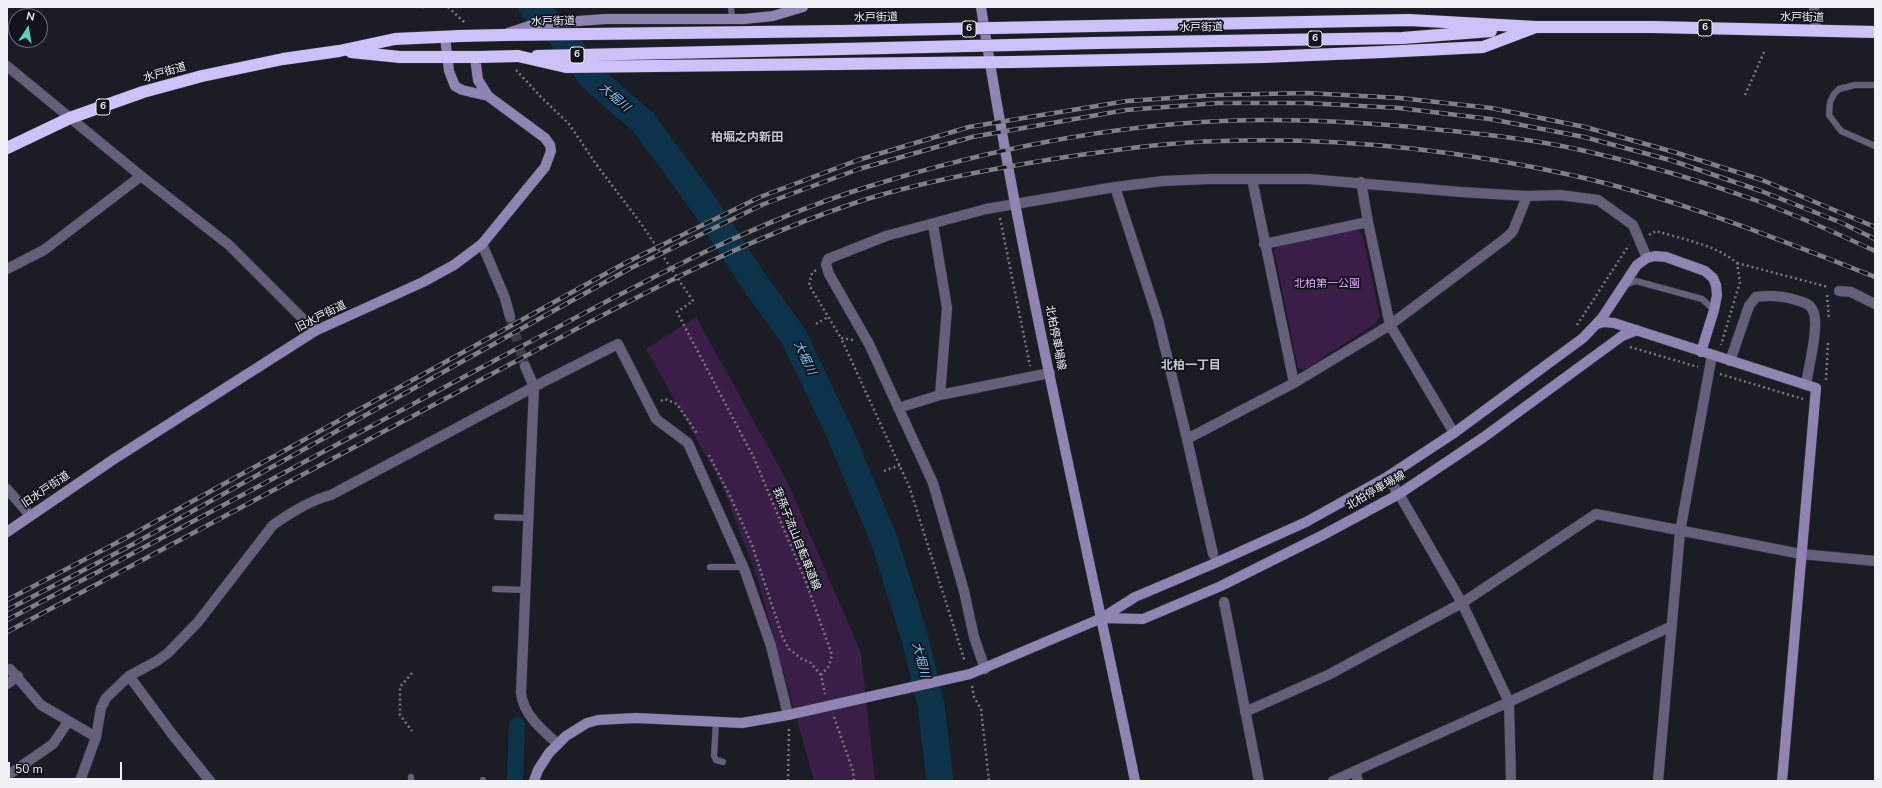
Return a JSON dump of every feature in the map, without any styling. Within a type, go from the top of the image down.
[{"type":"highway","name":"水戸街道","points":[[7,148],[70,118],[143,92],[202,76],[339,51],[395,39],[445,36],[842,31],[1409,20],[1536,27],[1661,27],[1875,32]]},
{"type":"highway","points":[[516,62],[566,67],[1263,57],[1483,47],[1536,27]]},
{"type":"highway","name":"水戸街道","points":[[339,51],[400,57],[477,57],[516,62],[636,54],[1095,43],[1402,38],[1536,27]]},
{"type":"street","points":[[503,35],[535,24],[606,19],[732,19],[773,16],[803,7]]},
{"type":"street","name":"北柏停車場線","points":[[981,7],[989,62],[1016,205],[1102,618]]},
{"type":"street","points":[[1814,7],[1816,31]]},
{"type":"street","name":"旧水戸街道","points":[[445,36],[447,57],[452,80],[455,86],[462,90],[488,96]]},
{"type":"street","name":"旧水戸街道","points":[[7,532],[30,515],[315,331],[423,282],[454,265],[482,244],[545,167],[551,151],[550,145],[545,138],[488,96],[478,80],[477,57]]},
{"type":"street","points":[[7,66],[140,176],[229,245],[315,331]]},
{"type":"street","points":[[7,269],[44,250],[140,176]]},
{"type":"street","points":[[985,668],[974,637],[964,591],[933,483],[869,344],[829,274],[826,264],[828,259],[886,236],[986,209],[1115,187],[1163,181],[1209,178],[1309,179],[1361,182],[1461,192],[1527,196],[1560,195],[1598,200],[1632,225],[1647,258],[1661,256],[1705,271],[1713,278],[1716,285],[1717,295],[1701,352]]},
{"type":"street","points":[[1252,179],[1264,244],[1294,383]]},
{"type":"street","points":[[1361,182],[1390,325],[1454,433]]},
{"type":"street","points":[[1115,187],[1158,319],[1213,554]]},
{"type":"street","points":[[1187,439],[1294,383],[1390,325],[1506,238],[1513,231],[1527,196]]},
{"type":"street","points":[[1264,244],[1368,222]]},
{"type":"street","points":[[933,224],[947,308],[940,395]]},
{"type":"street","points":[[482,244],[505,298],[510,317]]},
{"type":"street","name":"北柏停車場線","points":[[1102,618],[1135,597],[1306,522],[1387,477],[1454,433],[1573,346],[1599,321],[1637,266],[1647,258]]},
{"type":"street","points":[[1839,291],[1851,292],[1875,304]]},
{"type":"street","points":[[1730,361],[1749,306],[1756,297],[1770,295],[1790,298],[1809,305],[1814,310],[1817,324],[1806,385]]},
{"type":"street","points":[[1599,321],[1637,330],[1712,356],[1816,388],[1782,781]]},
{"type":"street","name":"北柏停車場線","points":[[1102,618],[1143,619],[1235,579],[1323,535],[1399,494],[1484,437],[1618,339],[1637,330]]},
{"type":"street","points":[[80,781],[96,737],[101,708],[106,698],[129,676],[157,662],[168,653],[198,622],[273,525],[286,515],[323,497],[331,495],[618,344],[656,420],[688,443],[743,565],[772,646],[788,716]]},
{"type":"street","points":[[1658,781],[1680,532],[1712,356]]},
{"type":"street","points":[[525,366],[534,387],[522,703],[539,727],[558,744]]},
{"type":"street","points":[[898,408],[940,395],[1050,373]]},
{"type":"street","points":[[1387,477],[1399,494],[1462,603],[1509,702],[1511,781]]},
{"type":"street","points":[[7,488],[30,515]]},
{"type":"street","points":[[1245,712],[1328,675],[1462,603],[1596,514],[1680,532],[1801,554],[1875,561]]},
{"type":"street","points":[[1224,602],[1259,781]]},
{"type":"street","points":[[534,781],[543,761],[558,744],[574,730],[587,723],[598,720],[636,718],[742,723],[788,716],[970,674],[1102,618],[1135,781]]},
{"type":"street","points":[[1333,781],[1356,776],[1509,702],[1672,626]]},
{"type":"street","points":[[7,684],[14,673],[41,705],[96,737]]},
{"type":"street","points":[[129,676],[172,734],[210,781]]},
{"type":"street","points":[[7,776],[53,744],[68,722]]},
{"type":"lane","points":[[732,7],[732,19]]},
{"type":"lane","points":[[1875,85],[1855,84],[1839,89],[1834,94],[1830,102],[1829,115],[1841,131],[1875,146]]},
{"type":"lane","points":[[1622,287],[1629,283],[1636,282],[1646,284],[1702,299],[1714,310]]},
{"type":"lane","points":[[497,517],[528,518]]},
{"type":"lane","points":[[710,567],[738,567],[743,565]]},
{"type":"lane","points":[[495,589],[526,590]]},
{"type":"lane","points":[[716,722],[714,756],[716,760],[723,762]]},
{"type":"path","points":[[448,7],[470,28]]},
{"type":"path","points":[[1745,96],[1765,50]]},
{"type":"path","name":"我孫子流山自転車道線","points":[[516,62],[541,97],[569,124],[596,164],[631,210],[693,301],[678,312],[754,458],[806,582],[832,655],[829,666],[821,675],[824,694],[831,706],[853,771],[854,781]]},
{"type":"path","points":[[998,208],[1032,377]]},
{"type":"path","points":[[1573,330],[1630,243],[1656,231],[1685,239],[1728,256],[1737,263],[1839,291]]},
{"type":"path","points":[[1720,346],[1740,282],[1737,263]]},
{"type":"path","points":[[826,264],[817,268],[812,273],[809,285],[842,338],[909,486],[966,666],[970,674],[974,697],[981,709],[989,781]]},
{"type":"path","points":[[816,324],[828,317]]},
{"type":"path","points":[[842,338],[869,344]]},
{"type":"path","points":[[1626,350],[1631,346],[1803,400]]},
{"type":"path","points":[[884,471],[900,465]]},
{"type":"path","points":[[412,673],[400,687],[400,715],[412,731]]},
{"type":"path","points":[[788,716],[788,781]]},
{"type":"green space","name":"北柏第一公園","points":[[1357,229],[1362,233],[1380,317],[1376,323],[1304,370],[1298,368],[1274,250],[1278,245]]},
{"type":"green space","points":[[696,317],[787,481],[861,653],[875,781],[814,781],[757,577],[722,485],[646,349]]},
{"type":"waterway","name":"大堀川","points":[[532,7],[556,29],[593,79],[643,122],[705,206],[753,280],[794,337],[841,436],[884,540],[914,635],[931,704],[940,781]]},
{"type":"waterway","points":[[515,781],[517,725]]},
{"type":"tunnel","points":[[510,317],[525,366]]},
{"type":"railway","points":[[7,600],[122,540],[625,263],[760,197],[858,160],[969,127],[1127,101],[1217,95],[1306,93],[1400,98],[1491,108],[1585,127],[1674,152],[1762,180],[1875,227]]},
{"type":"railway","points":[[7,610],[126,548],[629,269],[764,204],[859,169],[972,137],[1126,110],[1218,103],[1306,103],[1399,108],[1490,119],[1584,137],[1670,160],[1761,191],[1842,223],[1875,239]]},
{"type":"railway","points":[[7,620],[592,309],[727,242],[773,221],[867,187],[953,163],[1042,143],[1132,128],[1248,120],[1301,120],[1380,124],[1507,137],[1581,150],[1625,160],[1691,179],[1770,206],[1816,224],[1875,251]]},
{"type":"railway","points":[[7,632],[681,275],[819,215],[889,193],[982,171],[1116,150],[1201,142],[1266,140],[1309,141],[1353,143],[1441,152],[1528,166],[1610,184],[1725,220],[1875,277]]},
{"type":"district","name":"柏堀之内新田","points":[[747,138]]},
{"type":"district","name":"北柏一丁目","points":[[1191,366]]}]
